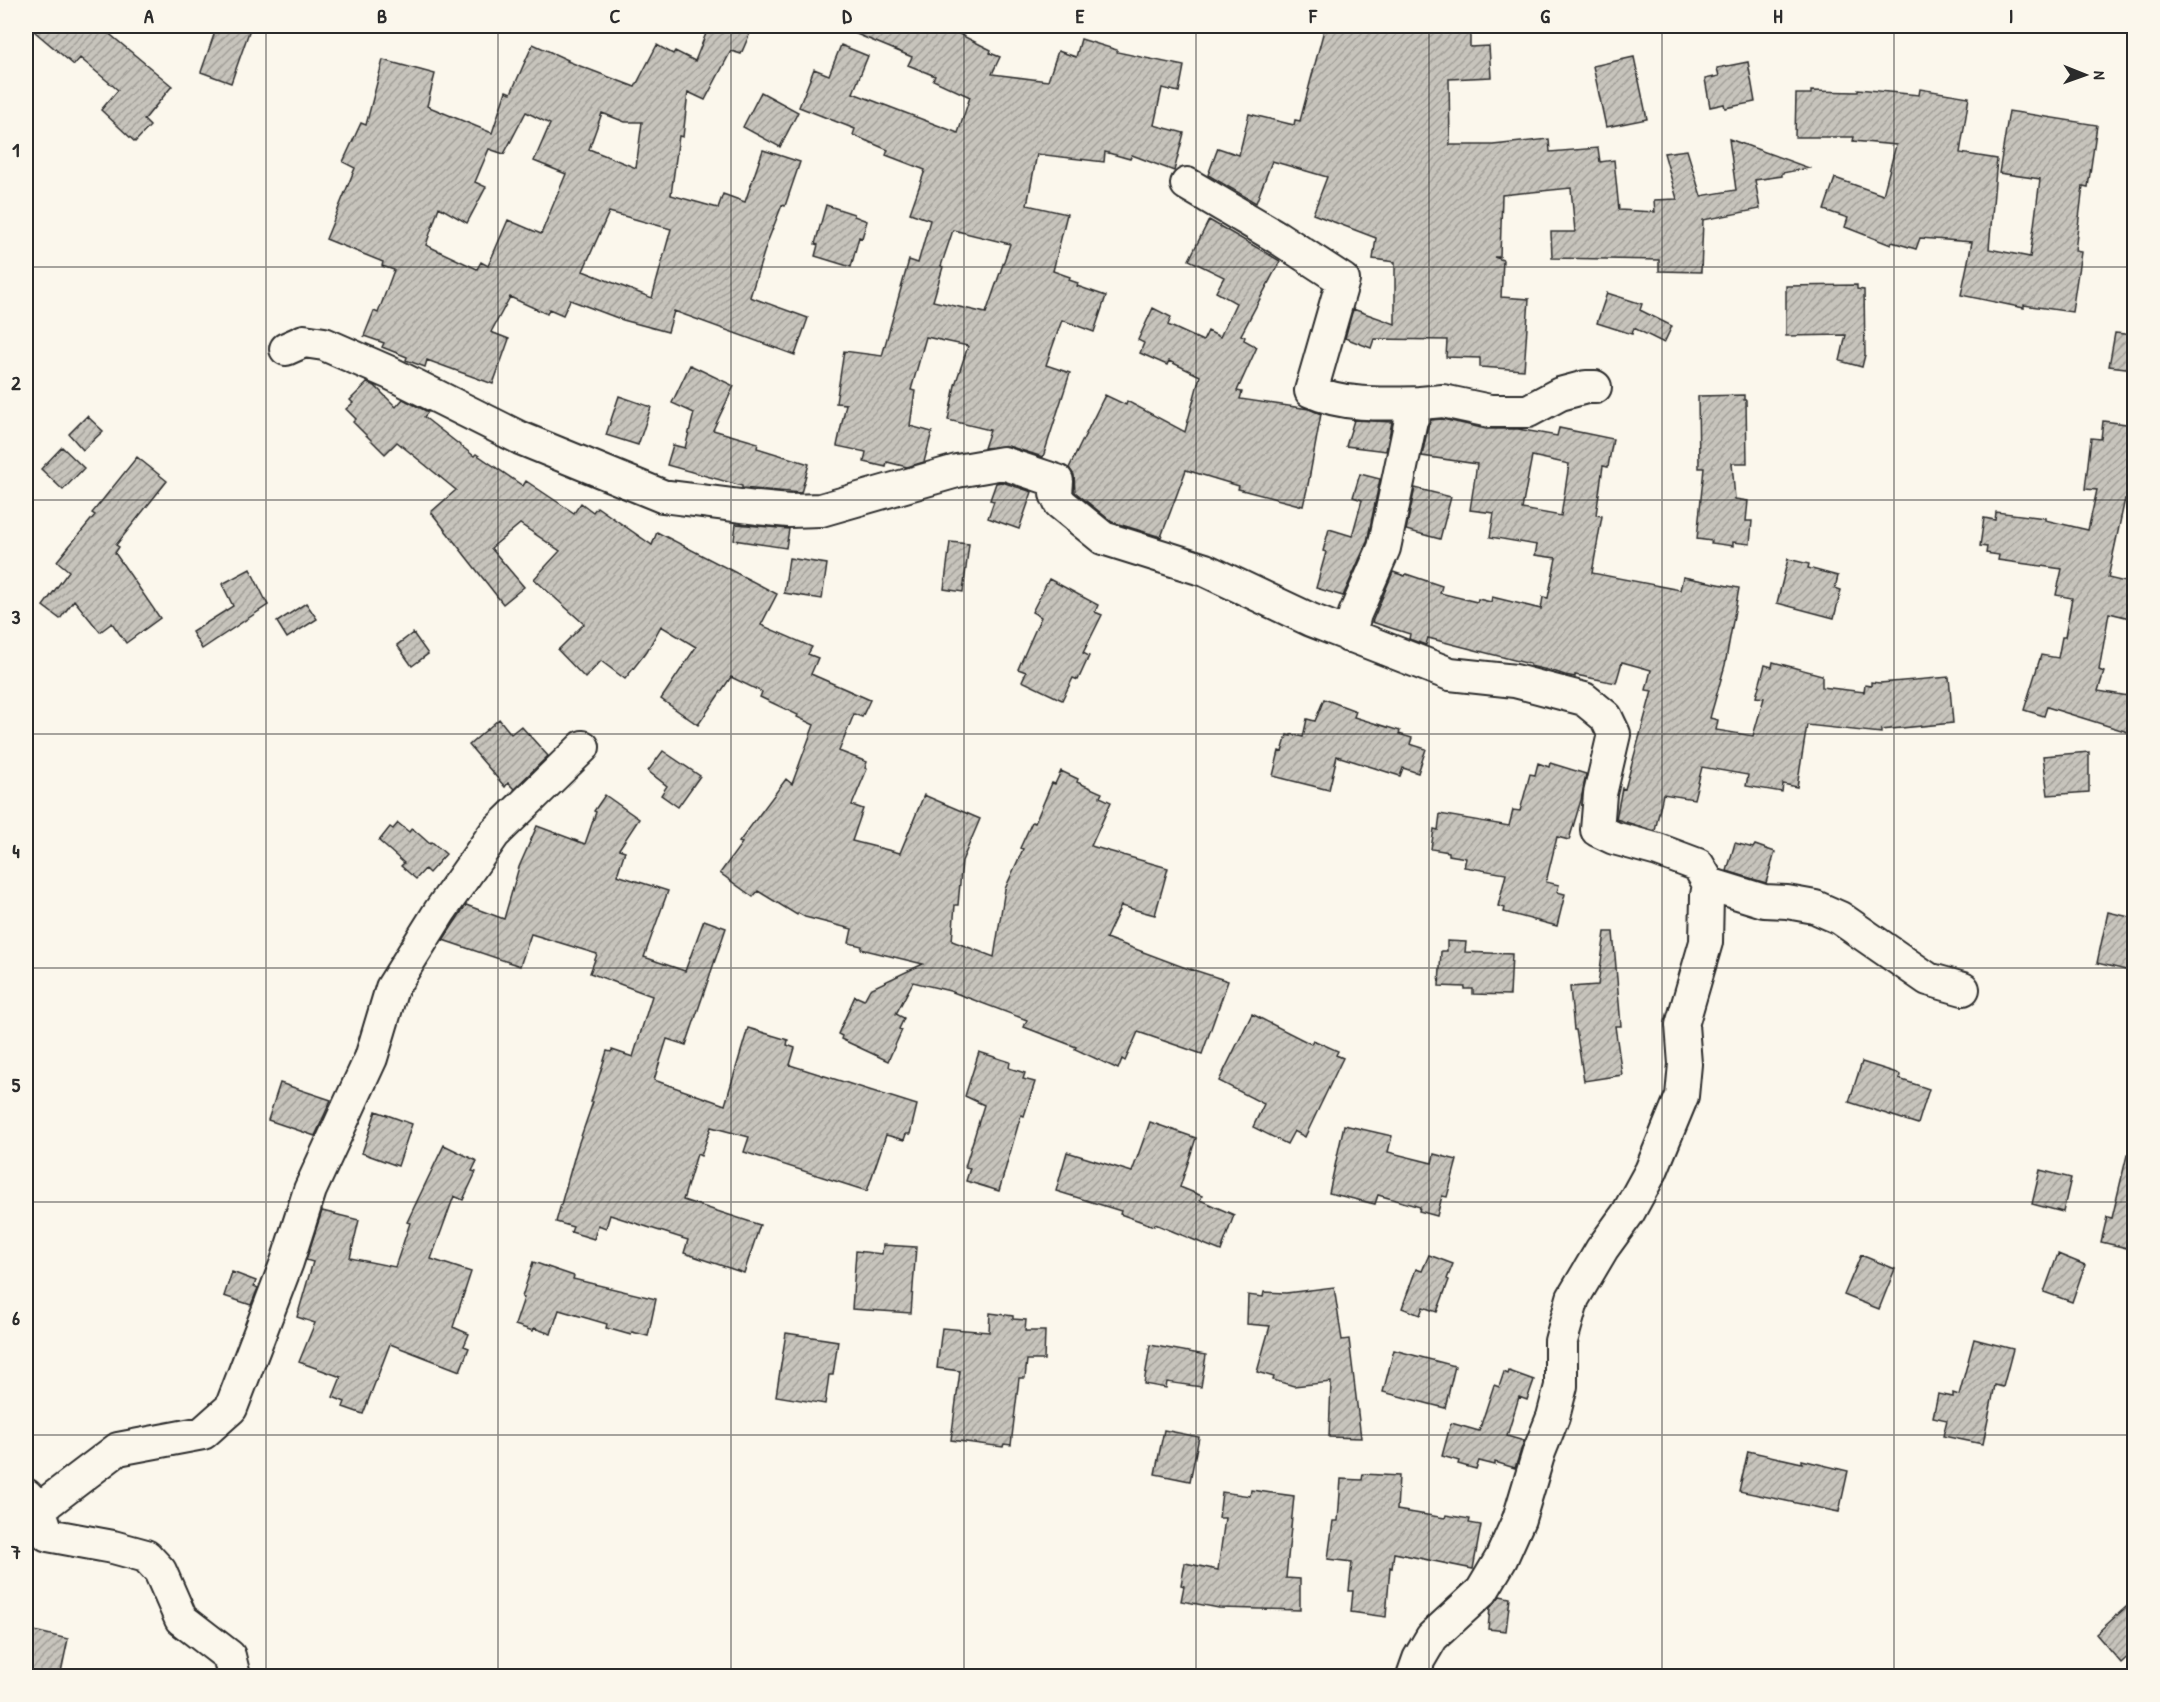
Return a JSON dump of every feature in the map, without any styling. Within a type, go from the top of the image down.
[{"type":"street","points":[[1186,184],[1277,237],[1343,280],[1311,391],[1325,398],[1380,404],[1443,401],[1490,411],[1528,411],[1560,393],[1595,387]]},
{"type":"street","points":[[286,349],[304,341],[324,344],[388,372],[520,438],[662,496],[789,511],[821,510],[957,471],[1003,463],[1057,481],[1056,494],[1060,503],[1103,538],[1206,570],[1349,636],[1450,674],[1515,681],[1584,699],[1606,717],[1614,734],[1600,794],[1597,830],[1614,838],[1658,850],[1698,865],[1709,884],[1706,942],[1682,1024],[1685,1064],[1683,1096],[1651,1171],[1628,1213],[1602,1249],[1573,1298],[1561,1341],[1561,1386],[1553,1417],[1539,1452],[1519,1519],[1501,1559],[1482,1591],[1432,1638],[1419,1659],[1413,1677]]},
{"type":"street","points":[[1349,636],[1355,614],[1384,548],[1395,506],[1411,420],[1420,403]]},
{"type":"street","points":[[234,1677],[229,1656],[181,1619],[160,1572],[146,1556],[113,1547],[48,1535],[30,1506],[118,1449],[203,1433],[231,1408],[287,1262],[310,1190],[371,1058],[392,988],[440,911],[494,834],[583,747]]},
{"type":"street","points":[[1709,884],[1764,901],[1815,907],[1840,918],[1928,980],[1963,989]]},
{"type":"building","points":[[28,26],[100,26],[172,86],[144,120],[150,126],[135,142],[101,110],[118,90],[80,58],[74,65]]},
{"type":"building","points":[[217,26],[251,26],[231,83],[201,72]]},
{"type":"building","points":[[709,26],[753,26],[741,54],[731,51],[705,100],[688,92],[683,137],[679,136],[671,195],[718,208],[723,194],[745,202],[763,150],[800,162],[785,206],[782,205],[767,243],[750,297],[808,318],[795,355],[674,311],[668,332],[623,320],[570,300],[563,315],[549,309],[547,314],[510,297],[491,332],[509,339],[493,384],[427,360],[425,367],[406,360],[407,357],[382,347],[384,343],[364,336],[374,311],[378,313],[394,270],[382,266],[383,262],[326,239],[355,168],[343,162],[361,123],[366,125],[383,60],[435,74],[427,106],[492,133],[506,91],[511,93],[533,44],[567,61],[635,87],[657,45],[673,54],[675,51],[695,61]],"holes":[[[526,112],[550,124],[534,161],[566,174],[541,234],[508,220],[488,266],[481,262],[477,269],[426,245],[439,207],[467,223],[486,187],[475,182],[489,149],[504,154]],[[602,113],[625,122],[642,122],[636,168],[589,149]],[[609,212],[671,229],[652,298],[583,271]]]},
{"type":"building","points":[[837,26],[965,26],[959,34],[1000,57],[992,74],[1048,81],[1058,51],[1076,57],[1081,39],[1117,50],[1117,52],[1184,66],[1179,92],[1162,88],[1154,125],[1184,133],[1174,171],[1132,155],[1130,159],[1105,152],[1104,162],[1037,154],[1027,205],[1067,214],[1053,271],[1070,277],[1069,280],[1078,283],[1077,286],[1106,296],[1094,332],[1062,320],[1046,365],[1070,373],[1043,457],[1008,446],[984,448],[990,430],[948,420],[955,385],[968,346],[926,337],[911,390],[915,391],[910,426],[932,432],[924,462],[907,467],[887,462],[886,467],[864,462],[866,452],[837,446],[846,404],[836,403],[844,351],[882,356],[909,260],[918,263],[930,220],[910,213],[925,170],[886,155],[888,150],[853,135],[855,129],[799,107],[814,69],[829,75],[841,45],[868,56],[853,93],[958,133],[970,97],[933,80],[935,76],[908,65],[912,57]],"holes":[[[953,230],[1010,244],[986,313],[933,301]]]},
{"type":"building","points":[[1325,26],[1423,29],[1423,26],[1470,26],[1470,47],[1489,46],[1491,77],[1449,79],[1450,145],[1493,145],[1549,139],[1550,152],[1598,148],[1600,162],[1614,160],[1619,210],[1655,212],[1654,200],[1677,199],[1664,153],[1687,150],[1701,196],[1736,190],[1729,139],[1809,168],[1782,173],[1782,176],[1755,180],[1760,209],[1703,220],[1701,272],[1659,271],[1659,260],[1552,258],[1551,232],[1575,232],[1571,188],[1502,195],[1500,257],[1494,257],[1503,260],[1501,297],[1529,299],[1524,370],[1480,367],[1480,358],[1446,357],[1447,340],[1374,339],[1371,348],[1345,338],[1353,309],[1395,324],[1395,262],[1373,259],[1376,238],[1313,214],[1327,177],[1272,161],[1256,203],[1208,175],[1218,148],[1239,155],[1249,114],[1294,125],[1295,120],[1300,121]]},
{"type":"building","points":[[1634,57],[1647,119],[1606,127],[1593,66]]},
{"type":"building","points":[[1748,62],[1755,102],[1725,108],[1724,104],[1710,107],[1705,79],[1719,76],[1717,68]]},
{"type":"building","points":[[1858,89],[1919,95],[1920,89],[1969,97],[1960,153],[1997,159],[1989,249],[2030,257],[2040,179],[1999,173],[2009,111],[2097,125],[2088,187],[2083,186],[2075,251],[2081,252],[2072,312],[2024,305],[2024,308],[1961,295],[1972,242],[1920,238],[1916,249],[1892,242],[1891,245],[1845,227],[1848,218],[1824,210],[1835,178],[1883,195],[1896,145],[1853,141],[1854,137],[1795,137],[1796,94],[1811,94],[1811,91],[1858,92]]},
{"type":"building","points":[[761,92],[798,112],[780,147],[743,127]]},
{"type":"building","points":[[826,205],[867,221],[862,238],[859,237],[851,267],[815,256],[818,245],[815,244]]},
{"type":"building","points":[[1209,220],[1280,261],[1241,335],[1245,337],[1244,340],[1257,347],[1237,391],[1242,392],[1240,399],[1309,409],[1321,414],[1303,506],[1238,489],[1239,486],[1186,470],[1161,537],[1112,522],[1075,492],[1074,475],[1069,468],[1105,395],[1126,405],[1127,401],[1185,432],[1200,376],[1169,361],[1167,365],[1140,353],[1144,343],[1138,340],[1153,308],[1171,317],[1168,325],[1203,341],[1208,331],[1220,337],[1236,303],[1216,292],[1224,277],[1189,260]]},
{"type":"building","points":[[1857,285],[1857,289],[1864,290],[1865,355],[1862,367],[1840,361],[1846,335],[1786,336],[1786,286]]},
{"type":"building","points":[[1607,293],[1642,304],[1640,310],[1672,326],[1664,343],[1634,328],[1632,334],[1597,323]]},
{"type":"building","points":[[2115,333],[2134,335],[2134,369],[2109,366]]},
{"type":"building","points":[[690,365],[734,386],[713,430],[758,443],[757,448],[809,464],[801,493],[742,488],[742,486],[667,465],[673,445],[685,448],[694,413],[672,403]]},
{"type":"building","points":[[367,383],[375,386],[396,407],[403,399],[428,412],[424,417],[474,456],[476,454],[523,486],[526,481],[574,513],[581,503],[593,512],[597,507],[652,545],[657,532],[777,594],[761,625],[812,647],[808,654],[818,658],[811,674],[870,700],[862,717],[854,714],[839,751],[867,762],[865,768],[867,769],[852,805],[863,809],[852,841],[900,853],[924,795],[980,819],[962,861],[952,941],[994,957],[1005,889],[1032,822],[1035,823],[1052,783],[1055,784],[1061,771],[1078,779],[1077,782],[1102,793],[1100,797],[1111,802],[1091,846],[1168,868],[1155,915],[1121,906],[1106,938],[1191,970],[1228,981],[1202,1054],[1138,1032],[1125,1061],[1122,1059],[1118,1069],[1075,1049],[1076,1047],[1024,1027],[1027,1020],[950,991],[913,982],[896,1014],[904,1018],[899,1029],[902,1030],[888,1061],[841,1039],[842,1036],[838,1034],[855,996],[864,1000],[870,989],[923,964],[861,949],[862,946],[849,943],[852,929],[805,917],[798,913],[797,915],[758,891],[753,897],[720,873],[742,843],[739,842],[786,779],[792,784],[814,725],[760,697],[762,692],[731,677],[698,725],[661,699],[696,647],[661,626],[647,651],[625,679],[601,661],[585,678],[558,650],[584,624],[534,579],[560,551],[520,524],[491,548],[524,587],[503,604],[431,512],[456,490],[397,442],[385,454],[353,422],[356,419],[346,409],[353,403],[350,400]]},
{"type":"building","points":[[1744,395],[1747,463],[1732,463],[1735,499],[1748,501],[1746,521],[1752,521],[1750,544],[1733,542],[1733,546],[1711,543],[1712,541],[1697,539],[1704,468],[1699,468],[1698,396]]},
{"type":"building","points":[[619,396],[651,407],[638,445],[606,435]]},
{"type":"building","points":[[87,416],[103,431],[83,450],[69,434]]},
{"type":"building","points":[[1442,419],[1486,429],[1518,429],[1557,436],[1559,428],[1613,439],[1608,467],[1603,466],[1596,515],[1602,516],[1592,573],[1680,590],[1683,577],[1739,588],[1725,665],[1710,718],[1718,720],[1716,730],[1753,736],[1764,698],[1756,697],[1765,665],[1772,667],[1773,662],[1822,675],[1822,687],[1864,692],[1865,685],[1871,686],[1871,682],[1949,677],[1953,723],[1881,730],[1881,733],[1807,725],[1797,787],[1783,784],[1782,792],[1746,786],[1748,775],[1702,767],[1694,799],[1663,794],[1655,831],[1616,819],[1622,788],[1625,789],[1652,691],[1646,690],[1651,670],[1622,662],[1616,683],[1575,675],[1575,677],[1428,638],[1426,645],[1409,639],[1410,634],[1372,622],[1393,572],[1442,586],[1440,593],[1477,602],[1478,599],[1491,602],[1492,597],[1541,609],[1543,597],[1548,598],[1556,558],[1535,555],[1537,545],[1490,537],[1494,513],[1470,510],[1477,464],[1422,456],[1431,420]],"holes":[[[1532,456],[1569,464],[1561,516],[1522,509]]]},
{"type":"building","points":[[1354,420],[1392,422],[1386,451],[1346,446]]},
{"type":"building","points":[[2103,421],[2134,425],[2134,482],[2132,481],[2130,500],[2125,499],[2108,578],[2134,584],[2134,619],[2109,613],[2099,670],[2104,672],[2098,691],[2134,697],[2134,734],[2047,707],[2044,716],[2024,710],[2041,655],[2058,658],[2062,637],[2065,637],[2072,598],[2056,595],[2062,569],[1998,560],[1999,555],[1986,553],[1987,547],[1980,546],[1984,518],[1995,520],[1996,512],[2045,518],[2045,520],[2088,530],[2097,490],[2085,489],[2091,438],[2101,439]]},
{"type":"building","points":[[62,447],[84,468],[63,490],[41,469]]},
{"type":"building","points":[[137,457],[167,481],[116,545],[119,547],[115,553],[160,618],[126,643],[112,623],[100,632],[74,600],[60,619],[43,606],[69,571],[57,561],[95,515],[92,513]]},
{"type":"building","points":[[1360,474],[1380,479],[1367,542],[1343,596],[1316,588],[1326,552],[1323,551],[1329,529],[1352,536],[1362,500],[1353,497]]},
{"type":"building","points":[[1002,482],[1032,492],[1019,529],[988,518],[994,501],[990,500],[996,483]]},
{"type":"building","points":[[1415,488],[1451,497],[1440,539],[1406,530]]},
{"type":"building","points":[[736,524],[789,529],[786,548],[734,540]]},
{"type":"building","points":[[950,542],[969,544],[963,592],[944,589]]},
{"type":"building","points":[[789,558],[827,564],[822,599],[784,593]]},
{"type":"building","points":[[1788,559],[1809,564],[1808,568],[1838,576],[1835,588],[1841,590],[1834,618],[1777,603]]},
{"type":"building","points":[[250,569],[268,605],[202,649],[192,632],[233,606],[222,584]]},
{"type":"building","points":[[1049,579],[1098,605],[1095,612],[1102,615],[1083,653],[1089,656],[1078,680],[1073,678],[1062,700],[1022,681],[1026,672],[1018,669],[1041,617],[1032,612]]},
{"type":"building","points":[[306,603],[317,619],[287,638],[277,622]]},
{"type":"building","points":[[413,633],[428,654],[412,666],[397,645]]},
{"type":"building","points":[[1324,699],[1356,711],[1354,717],[1400,731],[1399,734],[1412,738],[1410,744],[1426,749],[1418,773],[1403,768],[1400,776],[1337,756],[1329,790],[1273,776],[1279,751],[1282,752],[1287,735],[1303,737],[1307,719],[1315,721]]},
{"type":"building","points":[[499,719],[511,734],[521,726],[548,756],[514,789],[508,783],[505,787],[469,745]]},
{"type":"building","points":[[663,751],[700,776],[678,807],[661,795],[667,786],[648,771]]},
{"type":"building","points":[[2089,752],[2089,792],[2048,795],[2043,756]]},
{"type":"building","points":[[1538,763],[1549,767],[1550,763],[1586,774],[1569,840],[1557,837],[1546,882],[1559,885],[1557,892],[1565,894],[1557,926],[1504,912],[1505,908],[1498,906],[1506,874],[1464,867],[1466,858],[1431,849],[1434,829],[1438,830],[1440,814],[1509,826],[1513,810],[1520,811],[1530,774],[1535,775]]},
{"type":"building","points":[[605,795],[639,819],[619,849],[625,851],[617,875],[668,891],[644,957],[685,971],[704,920],[726,928],[686,1045],[667,1039],[654,1080],[725,1105],[748,1028],[788,1040],[787,1045],[795,1048],[790,1065],[917,1105],[910,1134],[906,1134],[904,1140],[886,1135],[867,1191],[744,1152],[749,1137],[711,1127],[701,1156],[697,1154],[683,1200],[760,1225],[744,1273],[684,1253],[688,1240],[610,1215],[606,1228],[598,1225],[594,1239],[571,1232],[573,1227],[556,1222],[607,1051],[612,1050],[633,1057],[652,996],[590,973],[597,954],[531,934],[520,966],[443,940],[466,905],[504,919],[519,867],[537,826],[585,844],[596,812],[594,811]]},
{"type":"building","points":[[398,823],[409,832],[412,828],[446,854],[429,873],[425,869],[416,879],[401,866],[404,863],[379,841],[390,827],[393,829]]},
{"type":"building","points":[[1735,843],[1753,848],[1755,845],[1775,852],[1766,883],[1727,871]]},
{"type":"building","points":[[2108,912],[2134,918],[2134,972],[2097,963]]},
{"type":"building","points":[[1605,932],[1613,932],[1621,1026],[1615,1026],[1622,1075],[1584,1081],[1576,1030],[1574,1030],[1570,987],[1598,985]]},
{"type":"building","points":[[1447,941],[1466,942],[1465,952],[1512,954],[1510,995],[1473,994],[1473,989],[1465,989],[1465,987],[1439,986],[1441,951],[1447,951]]},
{"type":"building","points":[[1252,1014],[1311,1044],[1313,1040],[1338,1051],[1336,1055],[1343,1058],[1305,1137],[1294,1131],[1287,1144],[1253,1127],[1264,1104],[1219,1081]]},
{"type":"building","points":[[979,1052],[1010,1062],[1009,1068],[1025,1073],[1023,1079],[1035,1082],[1024,1116],[1021,1115],[999,1191],[966,1181],[970,1168],[965,1167],[984,1105],[965,1096]]},
{"type":"building","points":[[1862,1062],[1897,1073],[1900,1075],[1899,1079],[1929,1089],[1918,1124],[1849,1102]]},
{"type":"building","points":[[280,1083],[331,1100],[315,1136],[268,1120]]},
{"type":"building","points":[[376,1111],[412,1124],[398,1166],[362,1153]]},
{"type":"building","points":[[1150,1122],[1196,1138],[1180,1187],[1202,1196],[1200,1200],[1234,1215],[1221,1251],[1155,1224],[1154,1226],[1120,1214],[1121,1211],[1056,1191],[1067,1152],[1132,1172]]},
{"type":"building","points":[[1344,1125],[1392,1136],[1388,1152],[1432,1163],[1434,1154],[1457,1160],[1447,1197],[1442,1196],[1437,1216],[1419,1211],[1420,1207],[1378,1195],[1375,1204],[1329,1193]]},
{"type":"building","points":[[444,1145],[477,1161],[472,1171],[476,1172],[463,1200],[454,1196],[431,1259],[471,1272],[453,1327],[469,1334],[464,1346],[469,1348],[460,1371],[390,1344],[363,1414],[343,1407],[345,1402],[333,1397],[341,1377],[299,1362],[315,1323],[297,1317],[313,1262],[306,1260],[322,1211],[359,1220],[350,1258],[395,1267],[410,1223],[407,1222]]},
{"type":"building","points":[[2127,1155],[2134,1156],[2134,1243],[2129,1242],[2127,1248],[2101,1242],[2107,1217],[2112,1218]]},
{"type":"building","points":[[2040,1170],[2071,1178],[2063,1212],[2032,1204]]},
{"type":"building","points":[[883,1245],[916,1247],[911,1313],[852,1309],[856,1251],[882,1254]]},
{"type":"building","points":[[2058,1254],[2085,1265],[2072,1302],[2044,1292]]},
{"type":"building","points":[[1429,1255],[1453,1264],[1437,1312],[1423,1307],[1420,1315],[1402,1308],[1416,1269],[1422,1271]]},
{"type":"building","points":[[1861,1255],[1895,1269],[1879,1309],[1844,1295]]},
{"type":"building","points":[[533,1262],[574,1276],[573,1279],[656,1299],[648,1336],[632,1332],[631,1335],[606,1328],[607,1324],[559,1310],[551,1334],[515,1325]]},
{"type":"building","points":[[232,1272],[256,1281],[254,1286],[258,1288],[251,1305],[224,1296]]},
{"type":"building","points":[[1334,1287],[1342,1340],[1349,1339],[1361,1438],[1329,1437],[1331,1382],[1294,1386],[1273,1380],[1274,1377],[1257,1372],[1270,1326],[1247,1324],[1248,1295],[1263,1297],[1264,1292],[1286,1293]]},
{"type":"building","points":[[990,1313],[1026,1320],[1025,1331],[1045,1331],[1044,1360],[1027,1360],[1025,1378],[1019,1378],[1011,1445],[1004,1444],[1003,1447],[951,1440],[960,1371],[937,1368],[942,1328],[989,1332]]},
{"type":"building","points":[[786,1333],[838,1341],[833,1375],[829,1375],[825,1404],[776,1396]]},
{"type":"building","points":[[1974,1339],[2013,1349],[2003,1387],[1995,1385],[1983,1444],[1943,1436],[1947,1420],[1933,1417],[1938,1394],[1953,1397],[1953,1393],[1959,1395]]},
{"type":"building","points":[[1150,1345],[1206,1355],[1201,1387],[1167,1382],[1166,1388],[1144,1384]]},
{"type":"building","points":[[1394,1350],[1455,1366],[1445,1408],[1383,1392]]},
{"type":"building","points":[[1509,1371],[1534,1380],[1527,1400],[1519,1397],[1507,1436],[1524,1441],[1515,1468],[1495,1462],[1495,1465],[1479,1461],[1476,1469],[1442,1456],[1451,1423],[1479,1431],[1494,1385],[1499,1387],[1504,1372],[1508,1374]]},
{"type":"building","points":[[1164,1430],[1199,1437],[1190,1481],[1155,1474]]},
{"type":"building","points":[[1748,1451],[1848,1471],[1839,1512],[1739,1491]]},
{"type":"building","points":[[1363,1474],[1399,1476],[1397,1510],[1445,1518],[1446,1515],[1470,1519],[1469,1523],[1481,1525],[1473,1569],[1394,1553],[1392,1568],[1390,1567],[1386,1617],[1351,1612],[1353,1591],[1349,1591],[1352,1562],[1328,1559],[1333,1521],[1338,1521],[1341,1479],[1362,1480]]},
{"type":"building","points":[[1251,1490],[1294,1496],[1286,1578],[1300,1579],[1300,1610],[1219,1608],[1181,1601],[1185,1563],[1218,1570],[1225,1518],[1219,1518],[1222,1492],[1250,1496]]},
{"type":"building","points":[[1500,1596],[1510,1598],[1506,1631],[1488,1629],[1490,1608]]},
{"type":"building","points":[[2134,1600],[2134,1651],[2121,1663],[2096,1634]]},
{"type":"building","points":[[26,1629],[68,1639],[60,1677],[38,1677],[26,1674]]}]
